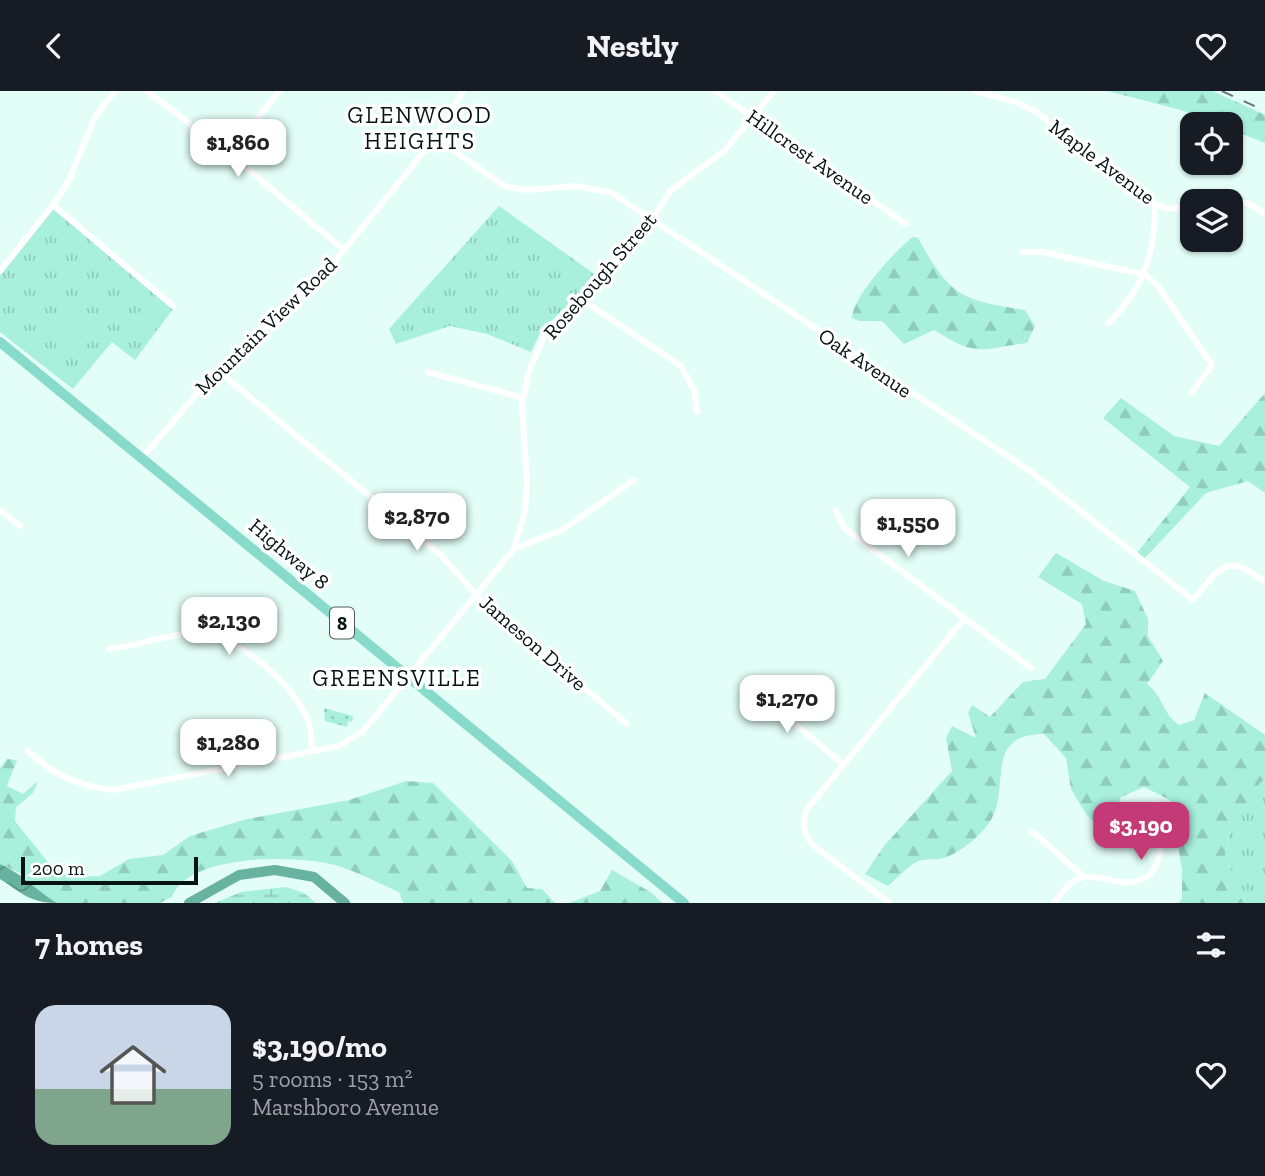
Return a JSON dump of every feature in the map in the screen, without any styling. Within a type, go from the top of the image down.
[{"type":"main road","name":"Highway 8","points":[[0,342],[684,903]]},
{"type":"street","points":[[0,271],[53,205],[69,180],[95,117],[115,91]]},
{"type":"street","points":[[147,91],[230,154],[344,250]]},
{"type":"street","points":[[230,154],[279,91]]},
{"type":"street","name":"Mountain View Road","points":[[142,458],[217,370],[310,289],[435,138],[463,91]]},
{"type":"street","name":"Hillcrest Avenue","points":[[715,91],[906,224]]},
{"type":"street","name":"Rosebough Street","points":[[28,751],[63,778],[81,785],[113,790],[339,746],[363,731],[514,549],[525,510],[527,483],[523,398],[529,372],[544,337],[653,219],[670,191],[724,151],[774,91]]},
{"type":"street","name":"Maple Avenue","points":[[975,91],[1016,102],[1035,111],[1155,204],[1166,209],[1180,208]]},
{"type":"street","name":"Oak Avenue","points":[[435,138],[506,187],[596,189],[612,193],[1030,471],[1192,600],[1220,568],[1231,564],[1244,565],[1265,582]]},
{"type":"street","points":[[1243,203],[1265,214]]},
{"type":"street","points":[[1108,323],[1132,296],[1145,275],[1152,257],[1155,204]]},
{"type":"street","points":[[53,205],[173,306]]},
{"type":"street","points":[[1022,252],[1043,252],[1145,275],[1157,285],[1212,365],[1192,392]]},
{"type":"street","points":[[581,299],[681,366],[691,383],[697,412]]},
{"type":"street","name":"Jameson Drive","points":[[217,370],[441,555],[483,603],[626,724]]},
{"type":"street","points":[[428,372],[523,398]]},
{"type":"street","points":[[514,549],[562,530],[634,480]]},
{"type":"street","points":[[0,510],[20,526]]},
{"type":"street","points":[[836,510],[844,527],[1031,668]]},
{"type":"street","points":[[889,903],[814,846],[803,827],[807,809],[964,619]]},
{"type":"street","points":[[109,649],[202,633],[228,640],[261,663],[299,705],[309,723],[312,751]]},
{"type":"street","points":[[748,684],[844,765]]},
{"type":"street","points":[[1054,903],[1070,884],[1084,877],[1131,882],[1150,872],[1161,847],[1154,804]]},
{"type":"street","points":[[1033,832],[1084,877]]},
{"type":"green space","points":[[1107,91],[1213,91],[1265,115],[1265,143],[1243,134],[1243,112],[1181,110]]},
{"type":"green space","points":[[499,206],[597,276],[541,331],[531,352],[487,334],[450,326],[396,344],[389,329]]},
{"type":"green space","points":[[53,209],[173,309],[135,360],[112,342],[73,389],[0,332],[0,275]]},
{"type":"green space","points":[[913,237],[918,238],[939,272],[959,292],[985,303],[1025,310],[1035,326],[1027,343],[988,349],[970,348],[934,330],[904,344],[882,321],[859,321],[852,318],[867,286],[896,252]]},
{"type":"green space","points":[[149,302],[165,315],[154,331],[138,325],[137,321],[139,312]]},
{"type":"green space","points":[[70,316],[84,322],[90,334],[87,344],[70,349],[61,342],[62,322]]},
{"type":"green space","points":[[1265,393],[1265,493],[1248,481],[1206,493],[1144,559],[1136,554],[1190,487],[1103,418],[1121,398],[1174,436],[1219,446]]},
{"type":"green space","points":[[1056,553],[1104,581],[1135,591],[1148,619],[1148,636],[1163,661],[1147,684],[1157,694],[1173,720],[1179,725],[1194,720],[1205,693],[1265,735],[1265,780],[1260,783],[1231,827],[1225,855],[1244,903],[1178,903],[1182,899],[1182,869],[1170,800],[1144,787],[1121,797],[1112,819],[1122,836],[1109,838],[1086,814],[1071,789],[1066,758],[1044,734],[1025,736],[1013,742],[1006,752],[1002,763],[997,805],[992,818],[969,844],[945,858],[916,862],[888,886],[865,874],[884,846],[952,771],[946,738],[952,726],[976,738],[968,713],[972,705],[990,717],[1023,682],[1045,679],[1086,624],[1082,604],[1038,577]]},
{"type":"green space","points":[[324,708],[353,716],[352,722],[348,721],[347,727],[325,721]]},
{"type":"green space","points":[[7,759],[17,760],[7,786],[23,794],[38,781],[33,793],[16,807],[15,821],[47,861],[69,877],[100,876],[129,859],[163,855],[190,836],[247,819],[349,800],[406,781],[433,783],[512,861],[527,888],[542,889],[555,903],[403,903],[399,892],[339,866],[322,862],[274,859],[247,860],[199,872],[182,883],[172,897],[160,903],[57,903],[31,888],[24,875],[0,864],[0,768]]},
{"type":"green space","points":[[1265,781],[1265,903],[1244,903],[1225,855],[1231,827],[1260,783]]},
{"type":"green space","points":[[612,870],[652,893],[662,903],[569,903],[600,891]]},
{"type":"green space","points":[[286,887],[304,893],[316,903],[215,903],[241,892]]},
{"type":"water","points":[[0,864],[57,903],[32,899],[0,879]]},
{"type":"waterway","points":[[189,903],[239,875],[275,870],[314,877],[345,903]]},
{"type":"railway","points":[[1222,91],[1265,111]]},
{"type":"district","name":"GLENWOOD HEIGHTS","points":[[420,128]]},
{"type":"district","name":"GREENSVILLE","points":[[397,678]]}]
